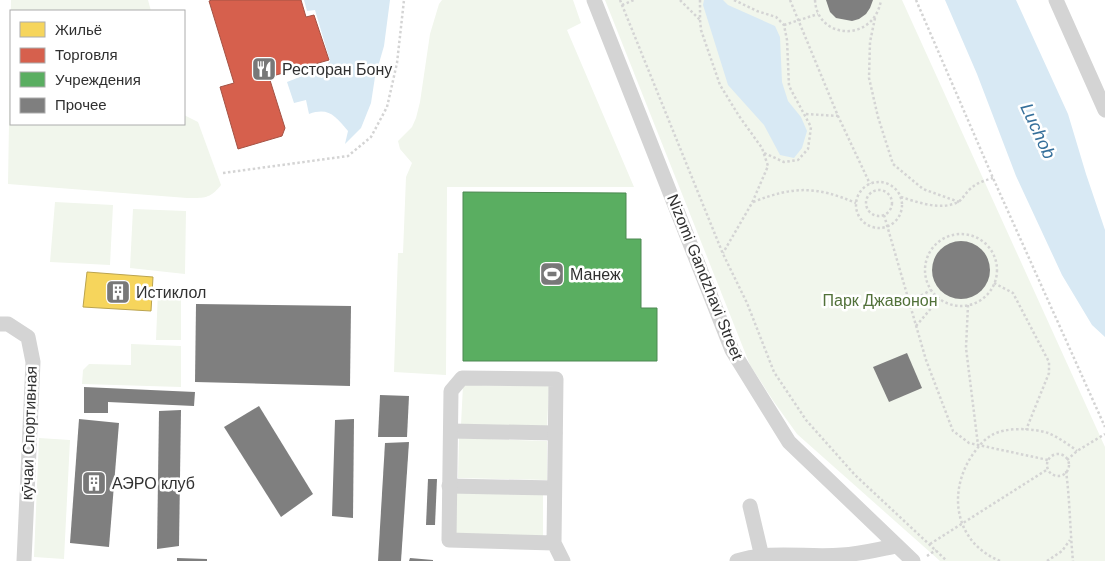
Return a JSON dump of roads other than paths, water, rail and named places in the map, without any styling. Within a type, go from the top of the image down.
[{"type":"street","name":"Nizomi Gandzhavi Street","points":[[594,0],[732,350],[789,442],[913,561]]},
{"type":"street","points":[[1056,0],[1105,110]]},
{"type":"street","name":"кӯчаи Спортивная","points":[[0,324],[8,324],[28,337],[33,362],[24,561]]},
{"type":"street","points":[[554,543],[448,540],[451,391],[462,378],[556,379],[554,543],[563,561]]},
{"type":"street","points":[[451,431],[555,433]]},
{"type":"street","points":[[450,486],[554,488]]},
{"type":"street","points":[[750,506],[762,557]]},
{"type":"street","points":[[737,561],[747,558],[790,555],[843,556],[896,546]]},
{"type":"water","points":[[304,0],[390,0],[384,46],[375,77],[371,103],[361,128],[345,144],[348,131],[339,121],[327,112],[309,114],[306,100],[294,103],[287,82],[320,69],[321,78],[329,75],[328,63],[330,61],[315,10],[307,11]]},
{"type":"water","points":[[704,0],[723,0],[728,5],[775,26],[780,37],[782,82],[788,101],[801,117],[807,131],[802,148],[794,158],[780,155],[764,125],[728,85],[703,5]]},
{"type":"water","name":"Luchob","points":[[945,0],[1016,0],[1068,114],[1105,230],[1105,337],[1092,325],[1062,275],[1016,176],[977,74]]},
{"type":"place","name":"Ресторан Бону","points":[[264,69]]},
{"type":"place","name":"Манеж","points":[[552,274]]},
{"type":"place","name":"Истиклол","points":[[118,292]]},
{"type":"place","name":"АЭРО клуб","points":[[94,483]]},
{"type":"park label","name":"Парк Джавонон","points":[[880,300]]}]
